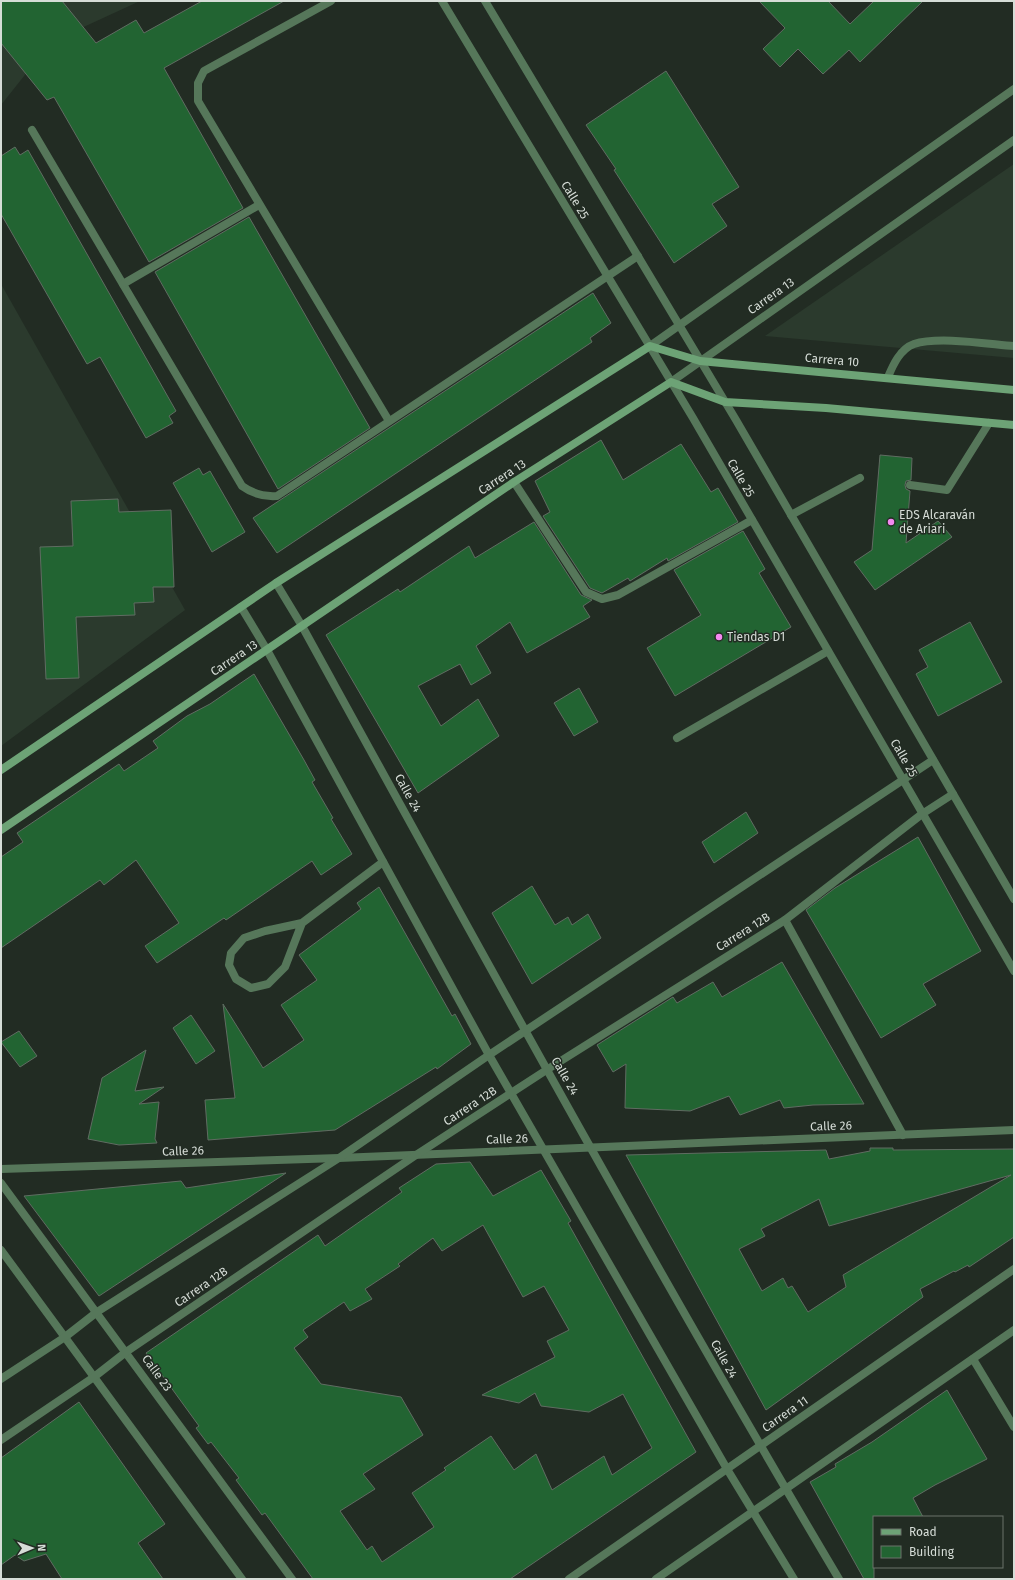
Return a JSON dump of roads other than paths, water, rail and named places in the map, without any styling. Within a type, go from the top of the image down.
[{"type":"main road","name":"Carrera 10","points":[[650,346],[700,361],[888,377],[1014,390]]},
{"type":"main road","points":[[1,770],[276,583],[650,346]]},
{"type":"main road","points":[[671,382],[725,402],[826,408],[1014,425]]},
{"type":"main road","name":"Carrera 13","points":[[1,830],[514,482],[671,382]]},
{"type":"street","points":[[331,1],[204,71],[198,83],[196,92],[198,101],[259,205],[389,421]]},
{"type":"street","name":"Calle 25","points":[[442,1],[650,346],[1014,971]]},
{"type":"street","name":"Calle 25","points":[[485,1],[725,402],[1014,899]]},
{"type":"street","points":[[650,346],[1014,89]]},
{"type":"street","points":[[32,130],[242,486],[266,497],[277,496],[638,256]]},
{"type":"street","name":"Carrera 13","points":[[671,382],[1014,140]]},
{"type":"street","points":[[123,284],[259,205]]},
{"type":"street","points":[[888,377],[895,360],[913,344],[934,341],[1014,346]]},
{"type":"street","points":[[910,485],[947,490],[989,423]]},
{"type":"street","points":[[791,515],[860,478]]},
{"type":"street","points":[[514,482],[586,592],[602,599],[618,595],[752,520]]},
{"type":"street","name":"Calle 24","points":[[276,583],[302,626],[525,1031],[548,1069],[760,1446],[839,1579]]},
{"type":"street","points":[[241,607],[267,650],[489,1055],[727,1469],[794,1579]]},
{"type":"street","points":[[677,738],[828,651]]},
{"type":"street","points":[[1,1379],[65,1337],[97,1312],[340,1158],[489,1055],[933,760]]},
{"type":"street","name":"Carrera 12B","points":[[1,1440],[94,1377],[126,1352],[416,1155],[548,1069],[785,920],[922,814],[952,794]]},
{"type":"street","points":[[302,923],[285,967],[268,984],[251,988],[236,979],[229,965],[231,953],[244,938],[265,931],[302,923],[383,862]]},
{"type":"street","points":[[785,920],[903,1135]]},
{"type":"street","name":"Calle 26","points":[[1,1169],[340,1158],[1014,1130]]},
{"type":"street","name":"Calle 23","points":[[1,1183],[292,1579]]},
{"type":"street","points":[[1,1250],[242,1579]]},
{"type":"street","name":"Carrera 11","points":[[569,1579],[1014,1269]]},
{"type":"street","points":[[656,1579],[1014,1330]]},
{"type":"street","points":[[973,1358],[1014,1427]]},
{"type":"place","name":"EDS Alcaraván de Ariari","points":[[891,522]]},
{"type":"place","name":"Tiendas D1","points":[[719,637]]}]
